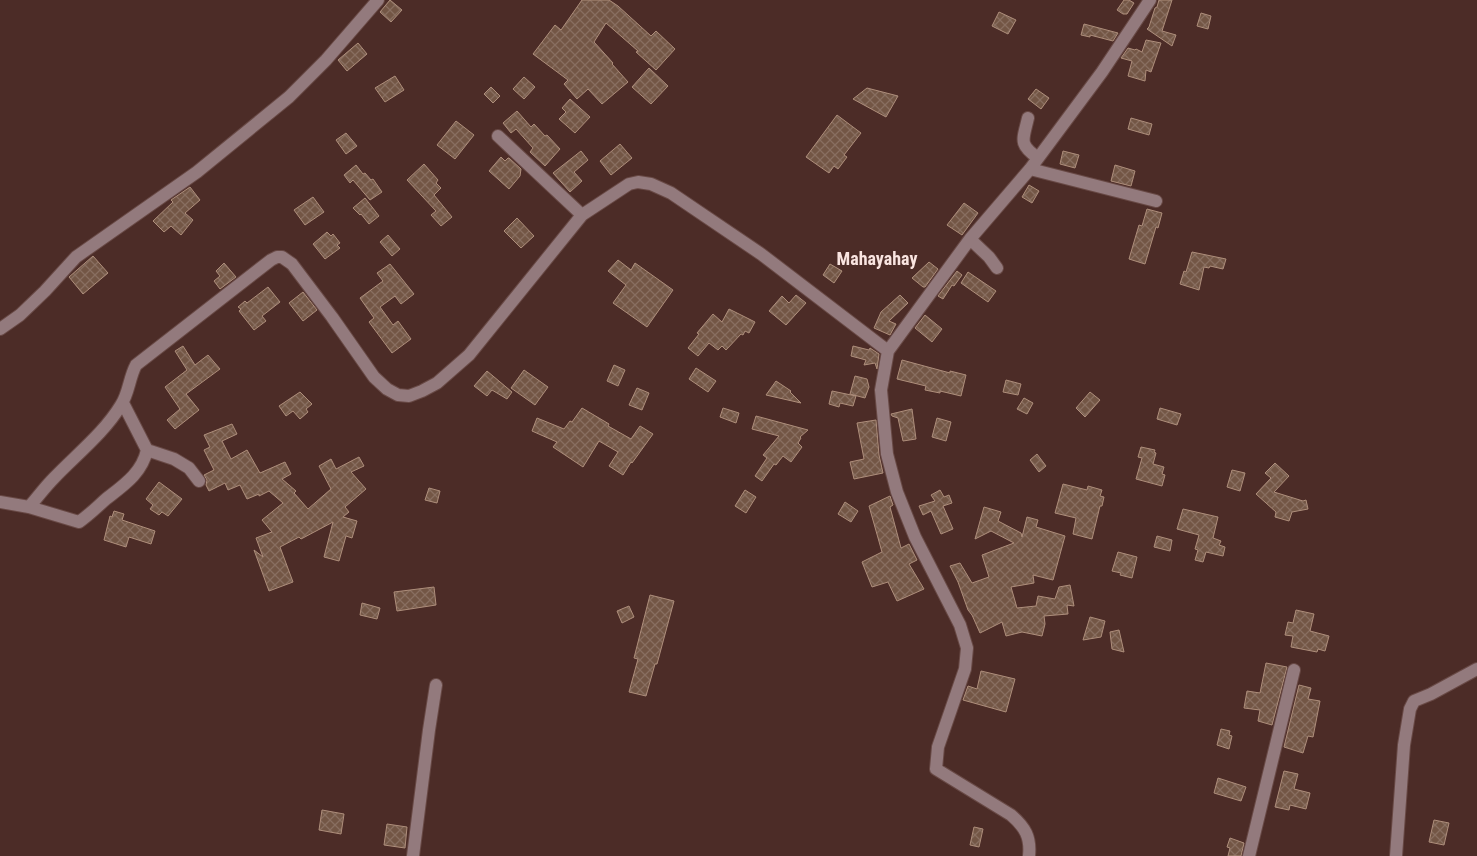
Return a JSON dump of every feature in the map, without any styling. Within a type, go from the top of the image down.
[{"type":"street","points":[[0,329],[20,315],[76,257],[197,172],[289,97],[326,60],[378,0]]},
{"type":"street","points":[[1029,856],[1026,831],[1020,822],[936,769],[938,747],[964,669],[967,648],[960,625],[915,537],[896,492],[887,454],[881,390],[888,351],[970,239],[1030,169],[1102,72],[1150,0]]},
{"type":"street","points":[[1028,118],[1023,143],[1038,158]]},
{"type":"street","points":[[498,136],[582,216]]},
{"type":"street","points":[[1030,169],[1156,201]]},
{"type":"street","points":[[29,507],[53,479],[86,447],[123,403],[136,365],[271,260],[277,257],[286,259],[292,264],[374,377],[387,389],[398,395],[409,396],[437,383],[469,355],[582,216],[629,184],[638,182],[651,184],[671,193],[760,254],[888,351]]},
{"type":"street","points":[[970,239],[989,257],[997,268]]},
{"type":"street","points":[[0,502],[29,507],[79,522],[133,477],[145,458],[147,450],[123,403]]},
{"type":"street","points":[[147,450],[174,458],[189,468],[199,481]]},
{"type":"street","points":[[1396,856],[1404,745],[1410,708],[1414,701],[1477,669]]},
{"type":"street","points":[[1249,856],[1294,670]]},
{"type":"street","points":[[413,856],[436,685]]},
{"type":"building","points":[[390,0],[402,10],[391,22],[380,12]]},
{"type":"building","points":[[582,0],[609,0],[651,36],[656,31],[675,49],[656,70],[636,52],[638,51],[606,23],[594,42],[628,82],[602,104],[588,89],[577,99],[564,84],[568,80],[533,54],[555,25],[561,30]]},
{"type":"building","points":[[1124,0],[1134,3],[1127,14],[1117,10]]},
{"type":"building","points":[[1159,0],[1172,0],[1162,31],[1176,35],[1172,46],[1147,29]]},
{"type":"building","points":[[999,12],[1016,20],[1008,34],[992,26]]},
{"type":"building","points":[[1201,13],[1211,16],[1208,29],[1197,26]]},
{"type":"building","points":[[1084,24],[1118,33],[1113,41],[1090,35],[1090,37],[1081,35]]},
{"type":"building","points":[[1146,40],[1161,43],[1151,72],[1146,70],[1145,81],[1128,76],[1132,61],[1121,58],[1128,48],[1142,52]]},
{"type":"building","points":[[358,43],[367,54],[347,71],[338,60]]},
{"type":"building","points":[[649,68],[668,86],[651,104],[632,87]]},
{"type":"building","points":[[395,76],[404,90],[385,102],[375,88]]},
{"type":"building","points":[[524,77],[535,87],[524,99],[513,89]]},
{"type":"building","points":[[491,87],[500,96],[493,103],[484,94]]},
{"type":"building","points":[[867,88],[898,96],[886,117],[853,99]]},
{"type":"building","points":[[1036,89],[1049,98],[1041,109],[1028,99]]},
{"type":"building","points":[[570,99],[590,117],[575,133],[559,119],[566,112],[562,108]]},
{"type":"building","points":[[517,111],[531,127],[534,124],[560,149],[545,166],[530,152],[533,148],[516,129],[511,133],[503,123]]},
{"type":"building","points":[[837,115],[861,133],[844,155],[847,157],[838,169],[834,166],[829,173],[806,157]]},
{"type":"building","points":[[1131,118],[1152,124],[1149,135],[1128,129]]},
{"type":"building","points":[[456,121],[474,135],[455,159],[437,145]]},
{"type":"building","points":[[346,133],[357,146],[346,154],[336,140]]},
{"type":"building","points":[[620,144],[632,158],[611,175],[600,161]]},
{"type":"building","points":[[581,151],[588,160],[574,172],[582,181],[570,192],[553,173]]},
{"type":"building","points":[[1063,151],[1079,155],[1075,168],[1060,164]]},
{"type":"building","points":[[501,157],[505,161],[509,158],[521,169],[520,176],[509,189],[489,171]]},
{"type":"building","points":[[424,164],[438,180],[436,183],[441,188],[434,195],[452,217],[441,226],[431,215],[436,211],[407,180]]},
{"type":"building","points":[[356,165],[363,174],[365,173],[371,180],[373,179],[382,192],[370,200],[353,180],[350,183],[344,175]]},
{"type":"building","points":[[1115,165],[1135,171],[1131,186],[1111,181]]},
{"type":"building","points":[[1029,185],[1039,191],[1032,203],[1022,197]]},
{"type":"building","points":[[190,187],[200,200],[185,213],[193,220],[181,235],[171,226],[164,232],[153,221],[173,202],[171,200]]},
{"type":"building","points":[[313,197],[324,212],[305,225],[294,210]]},
{"type":"building","points":[[365,198],[379,216],[369,224],[353,208]]},
{"type":"building","points":[[964,203],[978,213],[962,235],[947,225]]},
{"type":"building","points":[[1147,209],[1162,213],[1145,264],[1129,259],[1139,225],[1142,226]]},
{"type":"building","points":[[517,218],[534,236],[521,248],[504,231]]},
{"type":"building","points":[[327,232],[331,236],[333,234],[340,243],[337,245],[340,248],[325,259],[313,244]]},
{"type":"building","points":[[388,235],[400,249],[392,256],[380,242]]},
{"type":"building","points":[[1192,252],[1226,259],[1223,269],[1210,266],[1209,268],[1204,267],[1199,290],[1180,284]]},
{"type":"building","points":[[93,256],[108,273],[83,294],[69,277]]},
{"type":"building","points":[[618,260],[631,270],[635,263],[673,290],[647,327],[613,303],[626,285],[608,271]]},
{"type":"building","points":[[929,262],[938,269],[925,287],[923,287],[912,278]]},
{"type":"building","points":[[224,263],[236,277],[220,289],[214,281],[220,276],[216,271]]},
{"type":"building","points":[[390,264],[414,294],[401,304],[395,296],[380,307],[393,325],[398,321],[411,339],[392,353],[369,322],[374,318],[360,298],[383,281],[377,273]]},
{"type":"building","points":[[830,264],[842,271],[834,283],[823,275]]},
{"type":"building","points":[[957,271],[962,275],[954,286],[952,285],[943,299],[938,296]]},
{"type":"building","points":[[968,272],[996,291],[988,302],[961,283]]},
{"type":"building","points":[[268,287],[280,302],[262,316],[266,321],[254,330],[238,307],[245,301],[247,303]]},
{"type":"building","points":[[303,292],[317,310],[303,321],[289,303]]},
{"type":"building","points":[[796,295],[806,303],[786,325],[769,311],[782,296],[789,303]]},
{"type":"building","points":[[900,295],[908,303],[889,321],[896,324],[890,335],[874,328],[881,312]]},
{"type":"building","points":[[729,309],[755,322],[749,333],[745,331],[726,350],[722,346],[718,350],[709,343],[698,356],[688,348],[699,334],[697,333],[713,314],[722,322]]},
{"type":"building","points":[[925,315],[942,329],[932,342],[915,328]]},
{"type":"building","points":[[183,346],[195,365],[208,355],[220,369],[186,394],[199,410],[175,429],[167,420],[180,409],[165,387],[187,370],[175,351]]},
{"type":"building","points":[[853,346],[869,350],[870,348],[879,354],[877,369],[875,363],[864,365],[866,360],[851,356]]},
{"type":"building","points":[[902,360],[950,373],[950,371],[966,375],[961,396],[925,390],[926,386],[897,379]]},
{"type":"building","points":[[614,365],[625,370],[618,386],[607,381]]},
{"type":"building","points":[[696,368],[716,381],[708,392],[689,379]]},
{"type":"building","points":[[524,370],[548,387],[535,405],[511,388]]},
{"type":"building","points":[[487,371],[512,392],[507,399],[492,390],[487,396],[474,386]]},
{"type":"building","points":[[855,376],[867,379],[869,387],[865,398],[850,394]]},
{"type":"building","points":[[1006,380],[1021,384],[1018,395],[1003,392]]},
{"type":"building","points":[[776,381],[791,391],[801,403],[766,395]]},
{"type":"building","points":[[637,388],[649,393],[642,410],[629,405]]},
{"type":"building","points":[[832,391],[856,396],[853,406],[840,403],[839,407],[829,404]]},
{"type":"building","points":[[300,392],[312,404],[306,409],[308,412],[300,419],[293,411],[286,416],[279,406]]},
{"type":"building","points":[[1090,392],[1100,400],[1085,417],[1076,408]]},
{"type":"building","points":[[1024,398],[1033,403],[1027,414],[1017,409]]},
{"type":"building","points":[[582,408],[631,439],[640,426],[653,434],[623,475],[609,466],[618,452],[599,441],[583,467],[553,447],[557,442],[532,431],[537,418],[564,429],[570,421],[572,422]]},
{"type":"building","points":[[723,408],[739,413],[736,423],[720,417]]},
{"type":"building","points":[[1160,408],[1181,414],[1177,425],[1157,419]]},
{"type":"building","points":[[912,409],[916,439],[903,441],[898,418],[891,414]]},
{"type":"building","points":[[756,416],[808,430],[800,437],[798,443],[802,447],[791,462],[783,456],[776,465],[774,464],[762,481],[755,476],[767,458],[763,455],[779,436],[752,429]]},
{"type":"building","points":[[937,418],[951,422],[946,441],[932,437]]},
{"type":"building","points":[[876,420],[879,455],[883,473],[854,479],[850,462],[864,459],[857,423]]},
{"type":"building","points":[[232,424],[237,434],[222,441],[231,459],[247,450],[260,473],[285,462],[291,474],[282,479],[296,491],[294,493],[308,509],[331,489],[319,466],[331,459],[336,469],[359,457],[364,466],[351,472],[366,489],[345,507],[349,512],[343,517],[357,521],[352,538],[346,536],[339,561],[324,557],[333,522],[301,539],[299,537],[280,547],[293,582],[269,591],[254,550],[263,557],[256,538],[272,532],[262,520],[283,503],[269,491],[247,499],[240,485],[228,490],[225,483],[209,491],[206,485],[207,480],[204,475],[214,470],[204,450],[210,447],[204,435]]},
{"type":"building","points":[[1141,447],[1155,450],[1153,464],[1164,467],[1162,474],[1165,475],[1162,486],[1136,479],[1142,458],[1138,457]]},
{"type":"building","points":[[1037,454],[1046,466],[1039,472],[1030,460]]},
{"type":"building","points":[[1275,463],[1289,476],[1274,492],[1303,501],[1306,500],[1308,509],[1292,512],[1289,521],[1275,517],[1276,512],[1256,494],[1271,478],[1265,473]]},
{"type":"building","points":[[1232,470],[1245,473],[1240,491],[1227,487]]},
{"type":"building","points":[[159,482],[182,499],[168,516],[162,512],[159,515],[150,509],[153,505],[146,499]]},
{"type":"building","points":[[1063,484],[1087,490],[1088,486],[1102,490],[1100,496],[1104,497],[1092,539],[1073,534],[1076,518],[1055,513]]},
{"type":"building","points":[[429,488],[440,491],[437,503],[425,500]]},
{"type":"building","points":[[745,490],[756,497],[746,513],[735,506]]},
{"type":"building","points":[[940,490],[944,497],[949,495],[952,503],[943,506],[953,529],[941,534],[931,511],[923,515],[919,506],[935,501],[931,495]]},
{"type":"building","points":[[890,496],[893,505],[890,507],[901,548],[909,544],[917,560],[909,564],[924,589],[897,601],[888,582],[872,587],[862,562],[882,552],[869,506]]},
{"type":"building","points":[[845,502],[858,511],[851,522],[838,514]]},
{"type":"building","points":[[984,507],[1001,512],[998,521],[1021,533],[1022,537],[1027,517],[1038,520],[1036,527],[1065,536],[1053,580],[1033,575],[1034,583],[1011,587],[1017,608],[1036,606],[1038,596],[1055,599],[1059,587],[1070,585],[1074,606],[1067,605],[1068,614],[1044,616],[1045,624],[1042,636],[1022,632],[1006,636],[1002,622],[980,633],[968,610],[950,566],[960,563],[972,583],[989,577],[982,555],[1014,543],[991,531],[975,539]]},
{"type":"building","points":[[1183,509],[1218,517],[1213,538],[1221,541],[1219,545],[1225,547],[1223,556],[1206,552],[1203,562],[1195,560],[1198,550],[1195,549],[1199,535],[1177,529]]},
{"type":"building","points":[[114,511],[124,514],[122,520],[155,531],[151,544],[129,537],[126,547],[104,540],[110,516],[112,517]]},
{"type":"building","points":[[1157,536],[1172,540],[1170,551],[1154,547]]},
{"type":"building","points":[[1118,552],[1137,557],[1132,578],[1112,571]]},
{"type":"building","points":[[434,587],[436,605],[397,611],[394,592]]},
{"type":"building","points":[[650,595],[674,601],[657,664],[655,664],[646,696],[629,692],[638,659],[634,658]]},
{"type":"building","points":[[362,603],[380,608],[377,619],[360,615]]},
{"type":"building","points":[[629,606],[634,617],[622,623],[617,611]]},
{"type":"building","points":[[1296,610],[1314,614],[1310,631],[1329,636],[1325,651],[1318,649],[1317,652],[1291,647],[1293,636],[1285,635],[1288,622],[1293,623]]},
{"type":"building","points":[[1090,617],[1105,621],[1101,637],[1083,640]]},
{"type":"building","points":[[1119,630],[1124,652],[1112,649],[1110,632]]},
{"type":"building","points":[[1266,663],[1287,667],[1272,725],[1258,721],[1260,710],[1244,708],[1247,691],[1260,693]]},
{"type":"building","points":[[981,671],[1015,679],[1006,712],[963,700],[968,686],[977,689]]},
{"type":"building","points":[[1299,685],[1311,688],[1308,699],[1320,701],[1313,737],[1308,736],[1303,753],[1284,747]]},
{"type":"building","points":[[1221,729],[1230,731],[1229,735],[1232,736],[1229,749],[1217,745]]},
{"type":"building","points":[[1284,771],[1298,774],[1294,789],[1310,793],[1306,809],[1290,805],[1289,810],[1275,807]]},
{"type":"building","points":[[1218,778],[1246,787],[1241,801],[1214,793]]},
{"type":"building","points":[[322,810],[344,814],[341,834],[319,830]]},
{"type":"building","points":[[1434,820],[1449,823],[1444,845],[1429,842]]},
{"type":"building","points":[[387,824],[407,827],[405,848],[384,845]]},
{"type":"building","points":[[974,827],[983,829],[979,847],[970,845]]},
{"type":"building","points":[[1230,838],[1244,843],[1241,856],[1228,856],[1230,848],[1227,847]]},
{"type":"district","name":"Mahayahay","points":[[877,259]]}]
